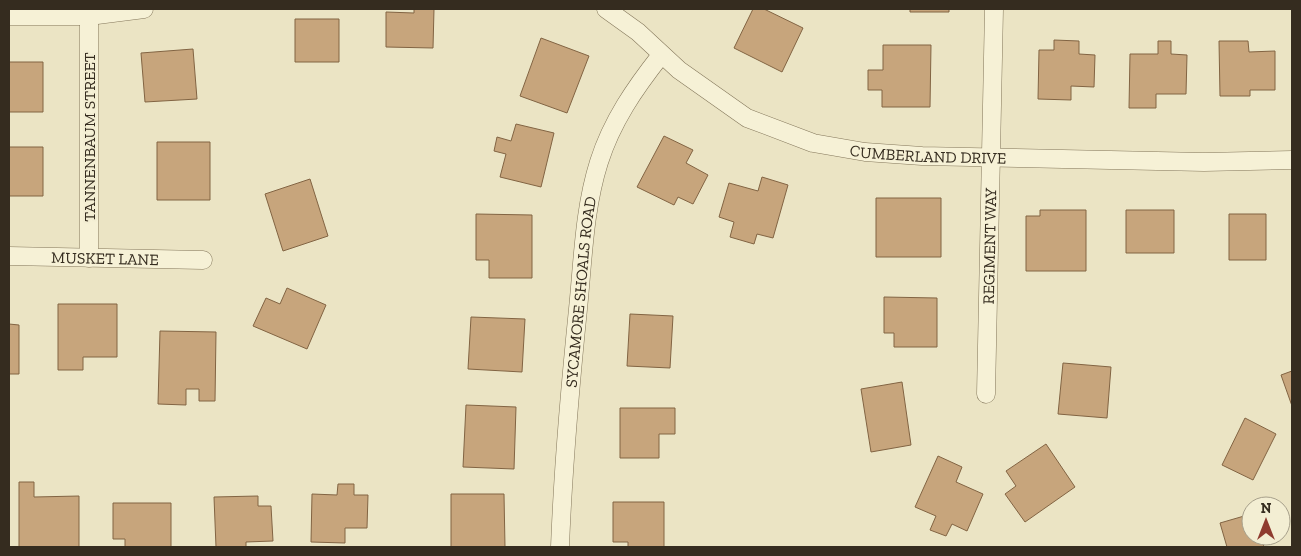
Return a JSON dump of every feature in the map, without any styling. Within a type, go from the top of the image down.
[{"type":"street","points":[[9,16],[89,16],[144,9]]},
{"type":"street","name":"CUMBERLAND DRIVE","points":[[606,9],[638,32],[679,70],[747,118],[812,143],[865,152],[991,157],[1204,162],[1292,160]]},
{"type":"street","name":"REGIMENT WAY","points":[[986,394],[994,9]]},
{"type":"street","name":"TANNENBAUM STREET","points":[[89,16],[89,258]]},
{"type":"street","name":"SYCAMORE SHOALS ROAD","points":[[560,547],[572,374],[585,230],[591,194],[599,162],[622,109],[661,55]]},
{"type":"street","name":"MUSKET LANE","points":[[9,256],[203,260]]},
{"type":"building","points":[[414,9],[434,9],[433,48],[386,47],[386,12],[414,13]]},
{"type":"building","points":[[753,9],[764,9],[803,28],[782,72],[734,48]]},
{"type":"building","points":[[910,9],[949,9],[949,12],[910,12]]},
{"type":"building","points":[[295,19],[339,19],[339,62],[295,62]]},
{"type":"building","points":[[541,38],[589,56],[567,113],[520,96]]},
{"type":"building","points":[[1054,40],[1079,41],[1079,54],[1095,55],[1094,87],[1071,86],[1071,100],[1038,99],[1039,50],[1054,50]]},
{"type":"building","points":[[1158,41],[1171,41],[1171,54],[1187,55],[1186,94],[1156,94],[1156,108],[1129,108],[1130,54],[1158,54]]},
{"type":"building","points":[[1219,41],[1248,41],[1249,52],[1275,51],[1275,90],[1250,90],[1250,96],[1220,96]]},
{"type":"building","points":[[883,45],[931,45],[930,107],[882,107],[882,90],[868,90],[868,70],[883,70]]},
{"type":"building","points":[[193,49],[197,99],[145,102],[141,53]]},
{"type":"building","points":[[9,62],[43,62],[43,112],[9,112]]},
{"type":"building","points":[[516,124],[554,133],[541,187],[500,177],[506,154],[494,151],[497,137],[511,141]]},
{"type":"building","points":[[664,136],[693,150],[686,163],[708,175],[693,204],[678,197],[674,205],[637,187]]},
{"type":"building","points":[[157,142],[210,142],[210,200],[157,200]]},
{"type":"building","points":[[9,147],[43,147],[43,196],[9,196]]},
{"type":"building","points":[[762,177],[788,185],[773,238],[757,234],[754,244],[730,237],[734,222],[719,217],[729,183],[758,191]]},
{"type":"building","points":[[310,179],[328,236],[283,251],[265,194]]},
{"type":"building","points":[[876,198],[941,198],[941,257],[876,257]]},
{"type":"building","points":[[1040,210],[1086,210],[1086,271],[1026,271],[1026,216],[1040,216]]},
{"type":"building","points":[[1126,210],[1174,210],[1174,253],[1126,253]]},
{"type":"building","points":[[476,214],[532,215],[532,278],[489,278],[489,260],[476,260]]},
{"type":"building","points":[[1229,214],[1266,214],[1266,260],[1229,260]]},
{"type":"building","points":[[287,288],[326,305],[307,349],[253,326],[266,298],[280,304]]},
{"type":"building","points":[[884,297],[937,298],[937,347],[894,347],[894,333],[884,333]]},
{"type":"building","points":[[58,304],[117,304],[117,357],[83,357],[83,370],[58,370]]},
{"type":"building","points":[[630,314],[673,316],[670,368],[627,366]]},
{"type":"building","points":[[471,317],[525,319],[522,372],[468,369]]},
{"type":"building","points":[[9,324],[19,325],[19,374],[9,374]]},
{"type":"building","points":[[160,331],[216,332],[215,401],[199,401],[199,389],[186,389],[186,405],[158,404]]},
{"type":"building","points":[[1063,363],[1111,367],[1107,418],[1058,414]]},
{"type":"building","points":[[1292,371],[1292,406],[1281,375]]},
{"type":"building","points":[[902,382],[911,445],[871,452],[861,389]]},
{"type":"building","points":[[466,405],[516,407],[514,469],[463,467]]},
{"type":"building","points":[[620,408],[675,408],[675,434],[659,434],[659,458],[620,458]]},
{"type":"building","points":[[1245,418],[1276,434],[1253,480],[1222,465]]},
{"type":"building","points":[[1046,444],[1075,487],[1025,522],[1005,494],[1016,486],[1006,471]]},
{"type":"building","points":[[938,456],[962,467],[956,482],[983,494],[967,531],[952,524],[946,536],[930,530],[936,516],[915,507]]},
{"type":"building","points":[[19,482],[34,482],[34,497],[79,496],[79,547],[19,547]]},
{"type":"building","points":[[338,484],[354,484],[354,495],[368,495],[367,528],[345,528],[345,543],[311,542],[312,494],[337,495]]},
{"type":"building","points":[[451,494],[504,494],[505,547],[451,547]]},
{"type":"building","points":[[258,496],[258,506],[271,506],[273,541],[246,542],[246,547],[216,547],[214,497]]},
{"type":"building","points":[[613,502],[664,502],[664,547],[628,547],[628,542],[613,542]]},
{"type":"building","points":[[113,503],[171,503],[171,547],[125,547],[125,539],[113,539]]},
{"type":"building","points":[[1241,517],[1241,546],[1264,547],[1227,547],[1220,523]]}]
